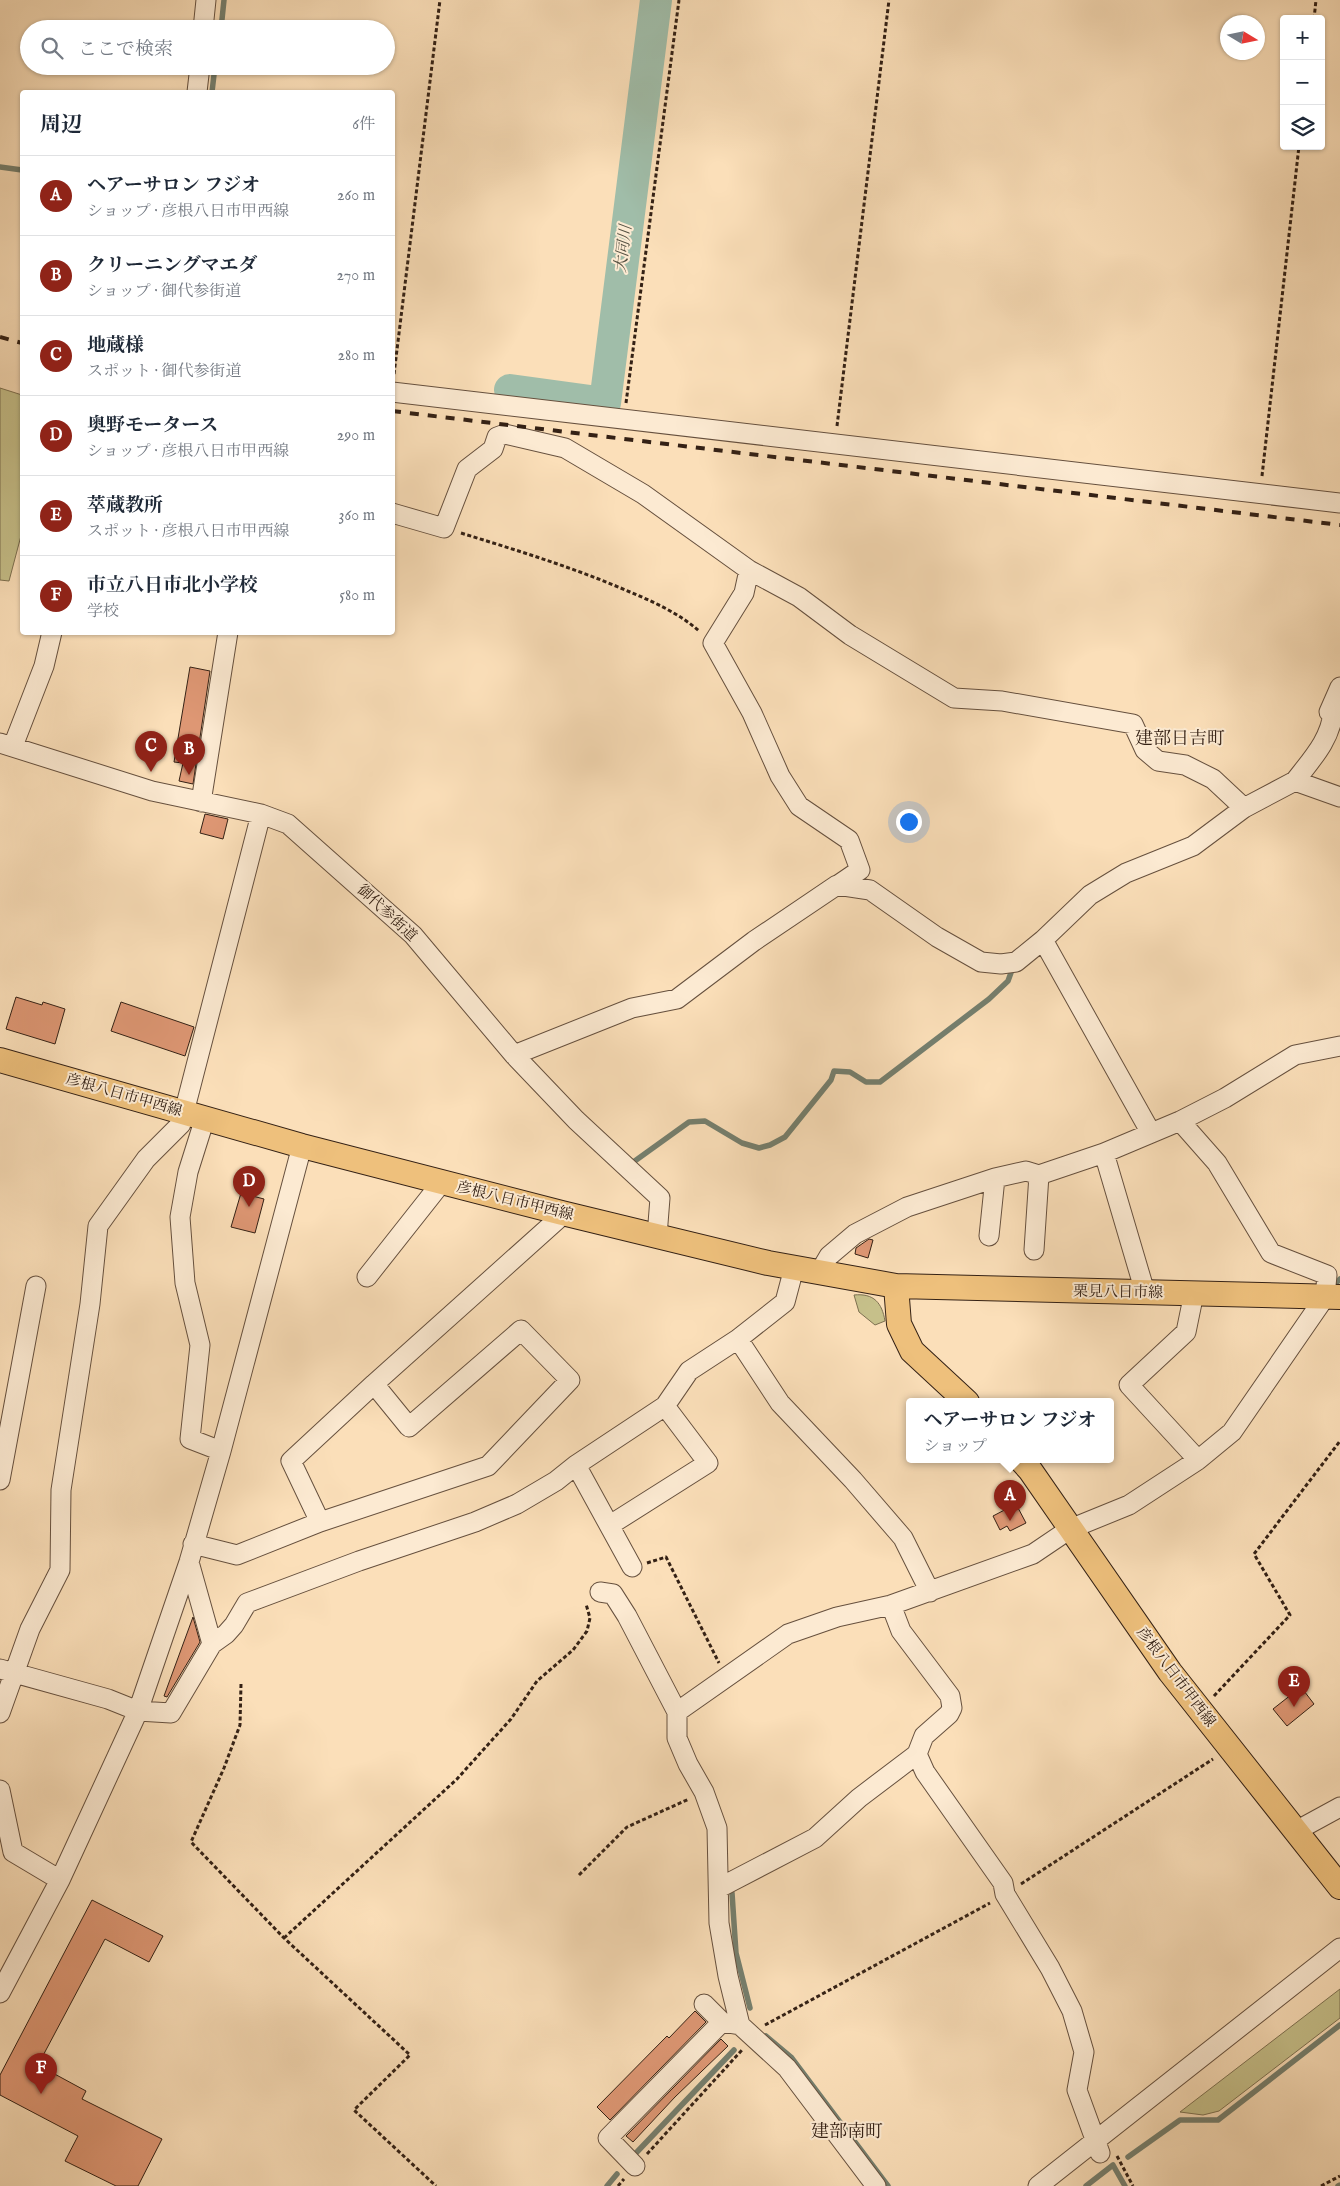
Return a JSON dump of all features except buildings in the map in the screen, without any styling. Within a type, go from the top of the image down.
[{"type":"main road","name":"彦根八日市甲西線","points":[[0,1060],[302,1146],[562,1213],[768,1263],[896,1286]]},
{"type":"main road","name":"栗見八日市線","points":[[896,1286],[1332,1297]]},
{"type":"main road","points":[[896,1286],[899,1324],[912,1351],[963,1398]]},
{"type":"main road","name":"彦根八日市甲西線","points":[[1024,1463],[1170,1672],[1340,1887]]},
{"type":"street","points":[[205,20],[206,0]]},
{"type":"street","points":[[197,90],[199,75]]},
{"type":"street","points":[[395,384],[624,419],[1340,503]]},
{"type":"street","points":[[395,514],[444,528],[467,469],[494,448],[497,437],[505,434],[565,448],[642,494],[749,570],[799,597],[850,636],[954,698],[1002,701],[1133,724],[1145,750],[1158,760],[1185,765],[1213,779],[1244,808]]},
{"type":"street","points":[[514,1055],[632,1008],[677,999],[754,941],[860,870],[849,840],[799,806],[780,776],[752,713],[713,643],[744,594],[749,570]]},
{"type":"street","points":[[6,745],[44,666],[51,635]]},
{"type":"street","points":[[201,802],[228,635]]},
{"type":"street","points":[[838,885],[870,890],[937,937],[981,962],[1002,964],[1016,962],[1098,891],[1126,873],[1193,846],[1244,808],[1295,781],[1327,736],[1332,724],[1333,712],[1329,712],[1340,687]]},
{"type":"street","name":"御代参街道","points":[[6,745],[152,792],[261,814],[288,824],[413,935],[514,1055],[576,1120],[660,1198],[657,1236]]},
{"type":"street","points":[[1295,781],[1340,796]]},
{"type":"street","points":[[221,1451],[190,1438],[200,1345],[185,1283],[180,1217],[188,1172],[194,1115],[261,814]]},
{"type":"street","points":[[1043,940],[1151,1133]]},
{"type":"street","points":[[819,1273],[829,1256],[855,1234],[908,1207],[995,1178],[1026,1172],[1039,1175],[1104,1153],[1180,1121],[1225,1098],[1295,1055],[1340,1046]]},
{"type":"street","points":[[0,1713],[7,1671],[60,1570],[61,1490],[90,1304],[98,1226],[146,1159],[181,1124],[194,1115]]},
{"type":"street","points":[[677,1712],[788,1634],[838,1617],[891,1605],[1033,1554],[1070,1529],[1129,1505],[1198,1460],[1232,1432],[1332,1297],[1327,1275],[1271,1253],[1217,1163],[1180,1121]]},
{"type":"street","points":[[0,1992],[60,1880],[138,1711],[189,1562],[221,1451],[302,1146]]},
{"type":"street","points":[[1104,1153],[1145,1292]]},
{"type":"street","points":[[1034,1250],[1039,1175]]},
{"type":"street","points":[[990,1236],[995,1178]]},
{"type":"street","points":[[367,1277],[442,1182]]},
{"type":"street","points":[[320,1522],[292,1461],[374,1384],[557,1220],[562,1213]]},
{"type":"street","points":[[7,1671],[108,1699],[138,1711],[171,1714],[212,1644],[226,1634],[234,1625],[247,1603],[500,1512],[556,1481],[576,1465],[665,1406],[689,1372],[738,1339],[785,1302],[794,1268]]},
{"type":"street","points":[[0,1480],[36,1286]]},
{"type":"street","points":[[1194,1293],[1186,1332],[1129,1385],[1198,1460]]},
{"type":"street","points":[[193,1544],[237,1555],[320,1522],[488,1466],[570,1380],[521,1330],[410,1427],[374,1384]]},
{"type":"street","points":[[738,1339],[780,1403],[853,1480],[903,1538],[930,1592]]},
{"type":"street","points":[[610,1526],[708,1463],[665,1406]]},
{"type":"street","points":[[576,1465],[632,1567]]},
{"type":"street","points":[[189,1562],[212,1644]]},
{"type":"street","points":[[600,1592],[613,1594],[627,1616],[677,1712],[677,1738],[688,1764],[704,1792],[717,1828],[719,1923],[737,2027]]},
{"type":"street","points":[[719,1888],[816,1838],[859,1798],[917,1754],[924,1736],[949,1714],[952,1708],[950,1696],[900,1631],[891,1605]]},
{"type":"street","points":[[917,1754],[925,1772],[1003,1882],[1005,1894],[1050,1968],[1072,2012],[1084,2052],[1077,2090],[1101,2147]]},
{"type":"street","points":[[0,1790],[2,1813],[13,1852],[60,1880]]},
{"type":"street","points":[[1296,1831],[1340,1807]]},
{"type":"street","points":[[1058,2186],[1101,2147],[1340,1948]]},
{"type":"street","points":[[1038,2186],[1101,2147],[1340,1962]]},
{"type":"street","points":[[704,2004],[737,2027],[787,2068],[876,2186]]},
{"type":"street","points":[[635,2166],[608,2138],[737,2027]]},
{"type":"path","points":[[395,368],[440,0]]},
{"type":"path","points":[[624,419],[679,0]]},
{"type":"path","points":[[834,445],[890,0]]},
{"type":"path","points":[[1314,15],[1316,0]]},
{"type":"path","points":[[1260,493],[1299,150]]},
{"type":"path","points":[[444,528],[560,563],[612,584],[658,604],[695,627],[713,643]]},
{"type":"path","points":[[1200,1711],[1290,1614],[1254,1554],[1340,1440]]},
{"type":"path","points":[[632,1567],[666,1557],[726,1677]]},
{"type":"path","points":[[284,1938],[457,1780],[511,1719],[537,1681],[573,1650],[587,1631],[590,1618],[585,1602],[600,1592]]},
{"type":"path","points":[[241,1684],[240,1725],[224,1768],[191,1842],[284,1938],[410,2054],[354,2110],[436,2186]]},
{"type":"path","points":[[618,2186],[744,2047],[737,2027],[1005,1894],[1230,1748]]},
{"type":"path","points":[[579,1875],[628,1827],[704,1792]]},
{"type":"path","points":[[1101,2147],[1117,2156],[1133,2186]]},
{"type":"path","points":[[1321,2186],[1340,2176]]},
{"type":"shaded area","points":[[0,388],[20,394],[20,540],[9,581],[0,580]]},
{"type":"shaded area","points":[[854,1295],[867,1296],[876,1300],[882,1309],[885,1321],[875,1325],[859,1312]]},
{"type":"shaded area","points":[[1340,1989],[1340,2018],[1219,2111],[1203,2115],[1180,2112]]},
{"type":"waterway","points":[[222,20],[224,0]]},
{"type":"waterway","name":"大同川","points":[[510,390],[605,403],[656,0]]},
{"type":"waterway","points":[[212,90],[214,75]]},
{"type":"waterway","points":[[0,167],[20,170]]},
{"type":"waterway","points":[[632,1163],[689,1122],[705,1121],[742,1143],[759,1148],[770,1145],[785,1137],[831,1080],[834,1071],[850,1072],[866,1082],[880,1082],[989,999],[1008,981],[1013,967]]},
{"type":"waterway","points":[[1337,1282],[1340,1279]]},
{"type":"waterway","points":[[732,1893],[736,1953],[750,2008]]},
{"type":"waterway","points":[[1128,2157],[1180,2120],[1218,2120],[1340,2025]]},
{"type":"waterway","points":[[766,2036],[791,2057],[888,2186]]},
{"type":"waterway","points":[[636,2153],[734,2050]]},
{"type":"waterway","points":[[1086,2186],[1113,2165],[1125,2186]]},
{"type":"waterway","points":[[607,2186],[617,2174]]},
{"type":"railway","points":[[0,337],[20,342]]},
{"type":"railway","points":[[395,411],[1340,525]]},
{"type":"place","name":"地蔵様","points":[[151,772]]},
{"type":"place","name":"クリーニングマエダ","points":[[189,775]]},
{"type":"place","name":"奥野モータース","points":[[249,1207]]},
{"type":"place","name":"ヘアーサロン フジオ","points":[[1010,1521]]},
{"type":"place","name":"萃蔵教所","points":[[1294,1707]]},
{"type":"place","name":"市立八日市北小学校","points":[[41,2094]]},
{"type":"district","name":"建部日吉町","points":[[1180,739]]},
{"type":"district","name":"建部南町","points":[[847,2132]]}]
